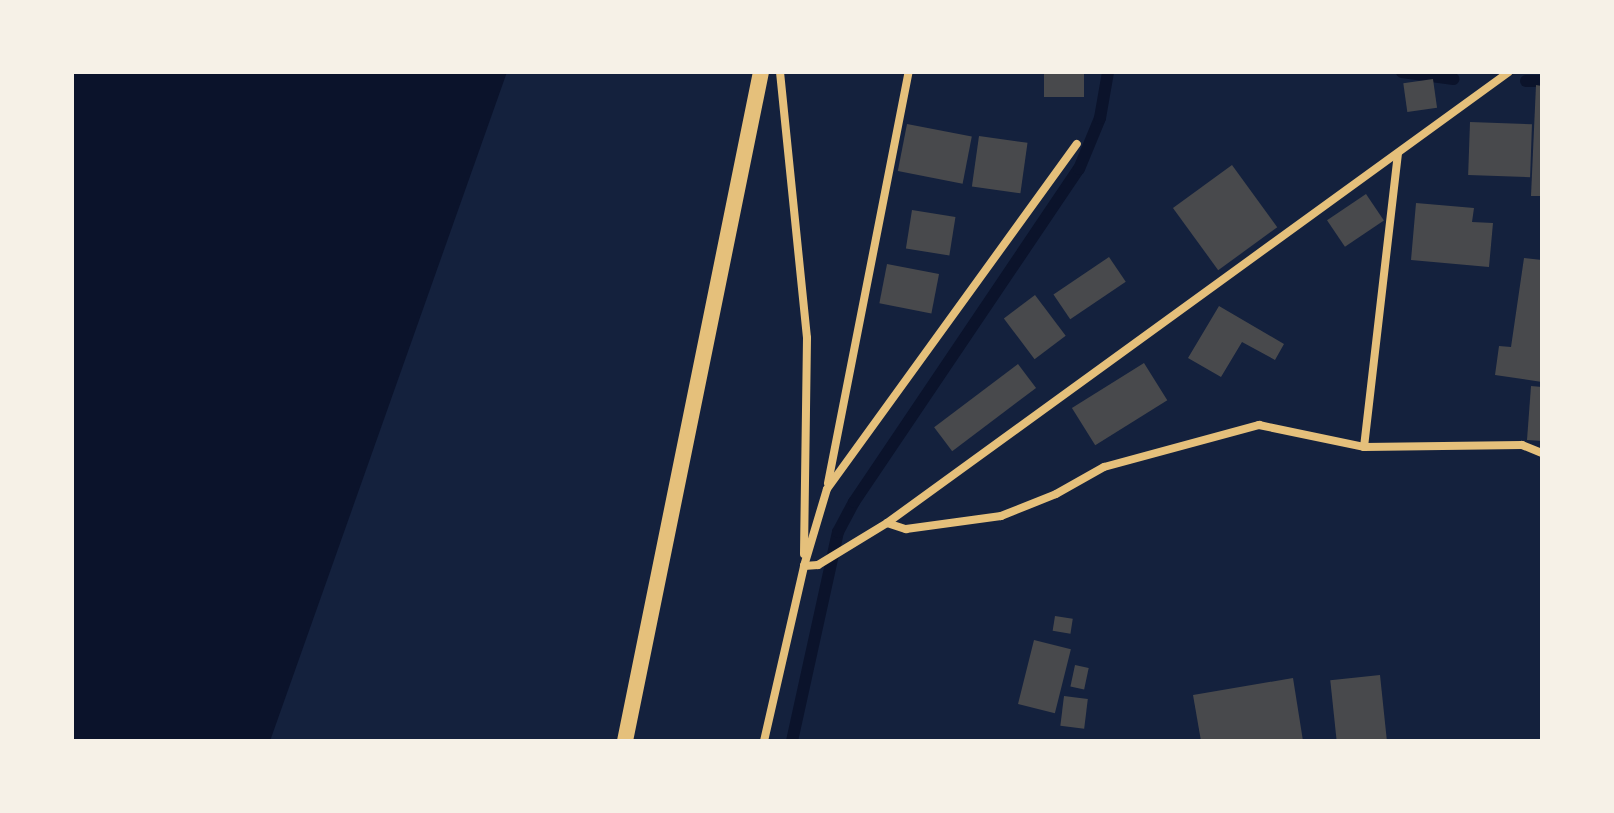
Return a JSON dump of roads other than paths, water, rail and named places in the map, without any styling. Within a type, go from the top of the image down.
[{"type":"main road","points":[[625,741],[761,72]]},
{"type":"street","points":[[780,72],[807,338],[804,566]]},
{"type":"street","points":[[764,741],[804,566],[827,489],[909,72]]},
{"type":"street","points":[[804,566],[818,565],[887,523],[1509,72]]},
{"type":"street","points":[[827,489],[1077,144]]},
{"type":"street","points":[[1364,447],[1398,154]]},
{"type":"street","points":[[887,523],[906,529],[1001,516],[1056,494],[1104,467],[1259,425],[1364,447],[1522,445],[1542,453]]},
{"type":"water","points":[[72,72],[507,72],[270,741],[72,741]]},
{"type":"waterway","points":[[792,741],[838,532],[854,502],[1079,169],[1100,118],[1108,72]]},
{"type":"waterway","points":[[1402,72],[1454,79]]},
{"type":"waterway","points":[[1526,81],[1542,81]]}]
